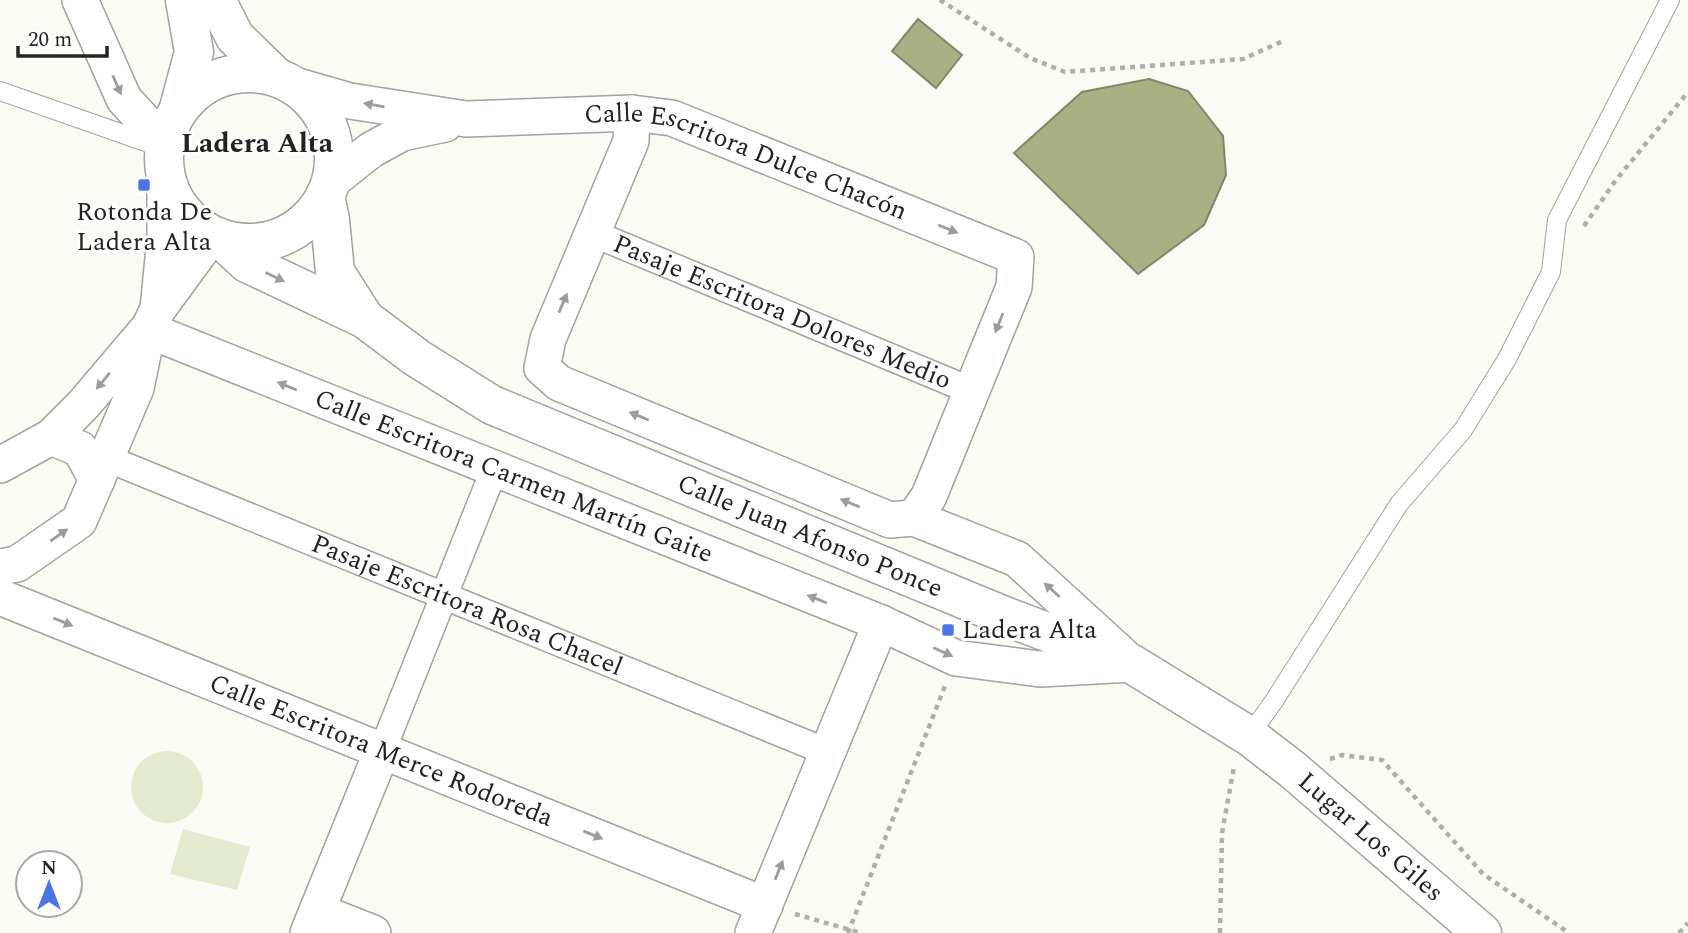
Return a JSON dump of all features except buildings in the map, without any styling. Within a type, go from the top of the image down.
[{"type":"street","points":[[80,0],[124,99],[164,156],[176,204],[195,224],[216,236],[247,243],[275,239],[300,226],[320,206],[328,188],[335,154],[329,127],[315,103],[285,81],[235,37],[216,0]]},
{"type":"street","points":[[0,567],[17,564],[79,521],[136,388],[153,319],[165,238],[164,156],[169,127],[179,108],[194,52],[185,0]]},
{"type":"street","points":[[179,108],[198,89],[222,77],[248,72],[285,81]]},
{"type":"street","name":"Calle Escritora Dulce Chacón","points":[[285,81],[350,101],[466,119]]},
{"type":"street","points":[[632,113],[631,141],[548,339],[542,368],[559,383],[890,520],[914,518],[1017,559],[1132,664]]},
{"type":"street","name":"Calle Escritora Dulce Chacón","points":[[328,188],[371,150],[402,133],[466,119],[632,113],[672,118],[1016,257],[1014,288],[972,391]]},
{"type":"street","name":"Calle Juan Afonso Ponce","points":[[328,188],[335,272],[365,319]]},
{"type":"street","name":"Pasaje Escritora Dolores Medio","points":[[592,233],[972,391]]},
{"type":"street","points":[[0,465],[51,437],[83,405],[216,236]]},
{"type":"street","name":"Calle Juan Afonso Ponce","points":[[216,236],[247,263],[365,319],[417,358],[492,405],[1007,617],[1132,664],[1249,736],[1293,770]]},
{"type":"street","name":"Calle Escritora Carmen Martín Gaite","points":[[153,319],[494,470],[881,624],[956,658],[1040,669],[1132,664]]},
{"type":"street","points":[[914,518],[929,496],[972,391]]},
{"type":"street","points":[[51,437],[80,449],[101,469]]},
{"type":"street","name":"Pasaje Escritora Rosa Chacel","points":[[101,469],[443,596],[827,752]]},
{"type":"street","points":[[373,933],[313,922],[494,470]]},
{"type":"street","name":"Calle Escritora Merce Rodoreda","points":[[0,597],[382,751],[759,919]]},
{"type":"street","points":[[759,919],[881,624]]},
{"type":"street","name":"Lugar Los Giles","points":[[1293,770],[1482,933]]},
{"type":"lane","points":[[1249,736],[1275,701],[1399,504],[1463,430],[1507,359],[1551,272],[1557,220],[1670,0]]},
{"type":"lane","points":[[0,91],[164,156]]},
{"type":"path","points":[[940,0],[1030,58],[1065,72],[1243,59],[1283,41]]},
{"type":"path","points":[[1580,231],[1616,180],[1688,92]]},
{"type":"path","points":[[849,931],[956,658]]},
{"type":"path","points":[[1220,933],[1222,833],[1233,771],[1249,736]]},
{"type":"path","points":[[1293,770],[1342,755],[1382,760],[1483,874],[1569,933]]},
{"type":"path","points":[[759,919],[861,933]]},
{"type":"path","points":[[1679,933],[1688,923]]},
{"type":"shaded area","points":[[918,19],[962,55],[936,88],[892,51]]},
{"type":"shaded area","points":[[1149,79],[1188,91],[1223,136],[1226,175],[1204,225],[1138,274],[1014,153],[1082,92]]},
{"type":"shaded area","points":[[167,751],[187,757],[197,767],[203,787],[197,807],[187,817],[167,823],[147,817],[137,807],[131,787],[137,767],[147,757]]},
{"type":"shaded area","points":[[183,829],[250,847],[237,890],[170,874]]},
{"type":"place","name":"Rotonda De Ladera Alta","points":[[144,185]]},
{"type":"place","name":"Ladera Alta","points":[[948,630]]},
{"type":"district","name":"Ladera Alta","points":[[257,143]]}]
